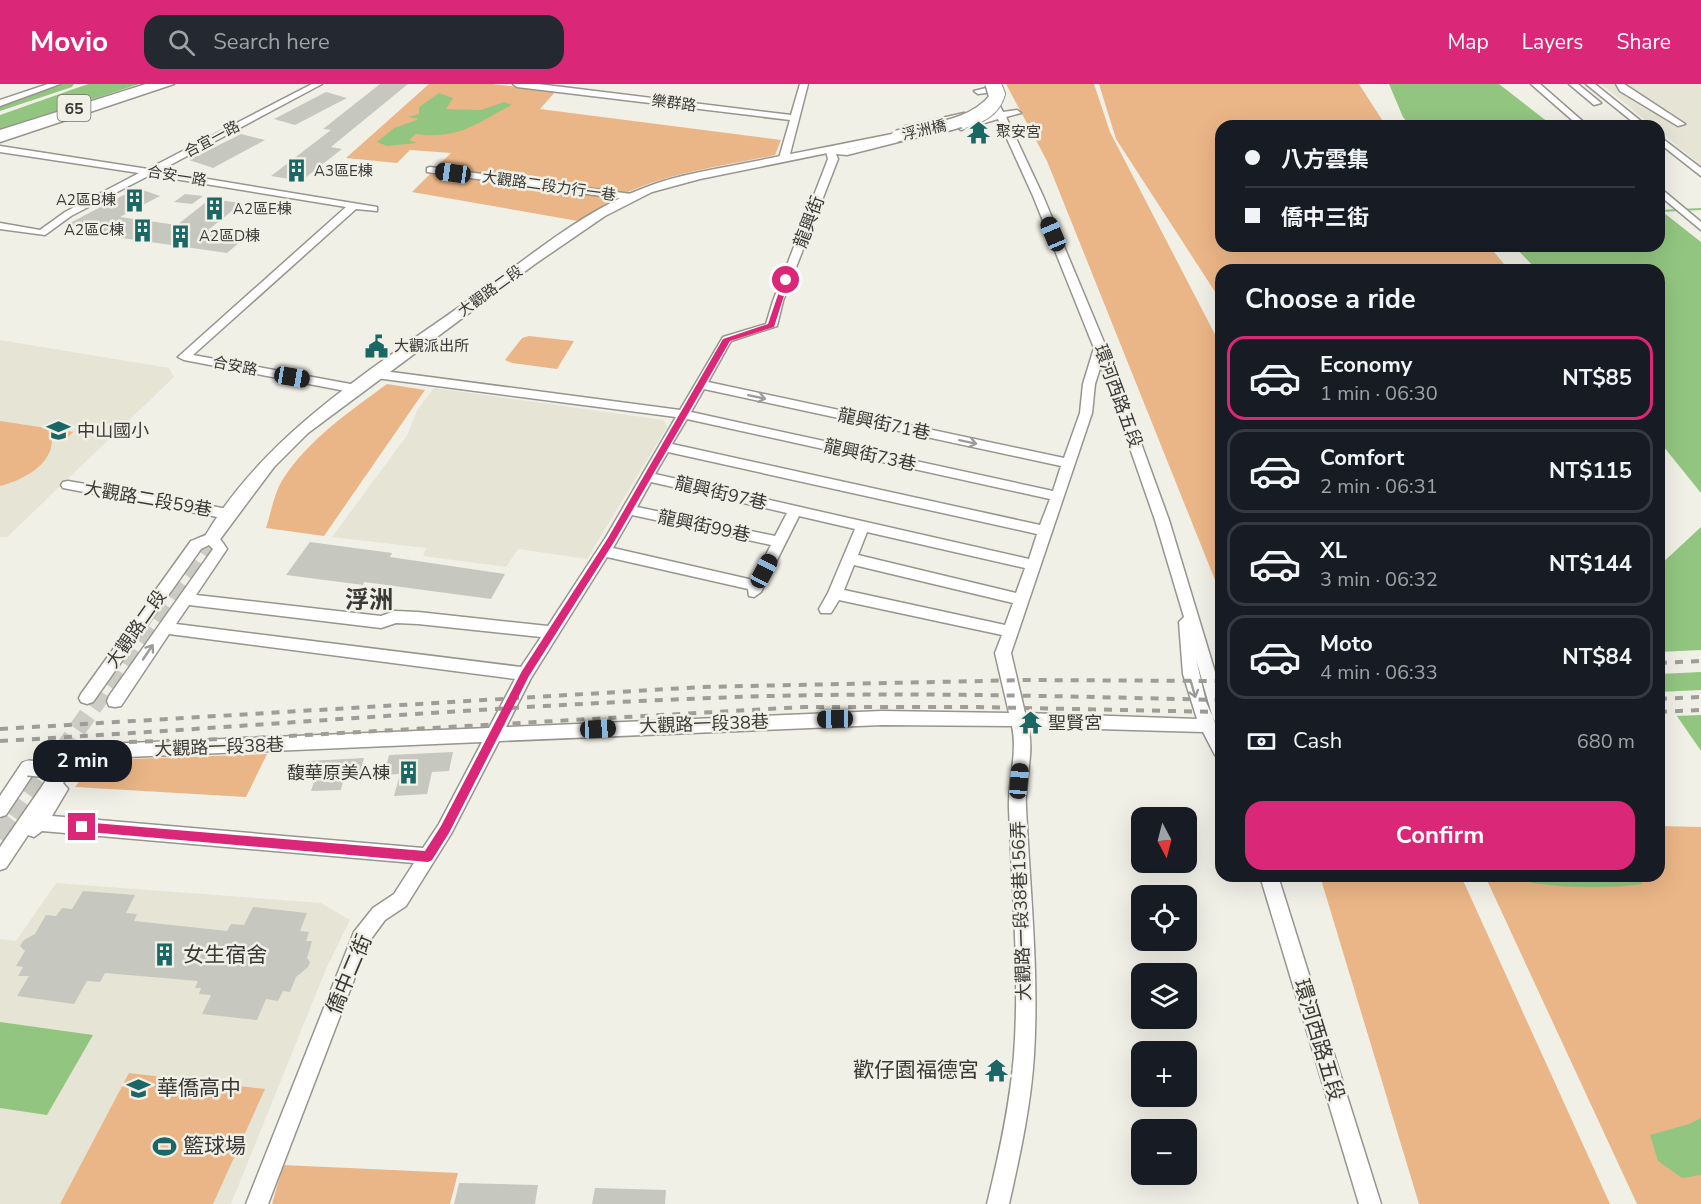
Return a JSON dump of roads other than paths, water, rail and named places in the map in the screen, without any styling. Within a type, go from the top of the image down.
[{"type":"highway","points":[[52,110],[124,84]]},
{"type":"highway","name":"65","points":[[0,128],[134,84]]},
{"type":"highway","name":"65","points":[[0,133],[148,84]]},
{"type":"highway","points":[[0,133],[158,84]]},
{"type":"main road","points":[[973,115],[980,111],[992,88]]},
{"type":"main road","name":"浮洲橋","points":[[831,151],[971,118],[991,106],[995,98],[992,88]]},
{"type":"main road","points":[[831,151],[842,143],[973,115],[999,115]]},
{"type":"main road","name":"大觀路二段","points":[[212,538],[228,514],[280,451],[376,374],[601,213],[632,197],[698,176],[831,151]]},
{"type":"street","points":[[0,103],[56,84]]},
{"type":"street","points":[[0,139],[170,84]]},
{"type":"street","name":"合宜一路","points":[[0,226],[43,232],[68,214],[318,84]]},
{"type":"street","name":"樂群路","points":[[517,84],[795,118]]},
{"type":"street","points":[[784,159],[804,84]]},
{"type":"street","points":[[1535,84],[1577,120]]},
{"type":"street","points":[[1573,84],[1608,111]]},
{"type":"street","points":[[1590,84],[1635,120]]},
{"type":"street","points":[[1620,84],[1623,89],[1681,124]]},
{"type":"street","points":[[978,91],[992,88]]},
{"type":"street","name":"環河西路五段","points":[[992,88],[999,115],[1038,196],[1100,346],[1152,490],[1185,601],[1188,673],[1193,693],[1214,722]]},
{"type":"street","points":[[831,151],[847,152],[990,120],[999,115],[1017,113]]},
{"type":"street","points":[[1665,144],[1701,173]]},
{"type":"street","name":"合安一路","points":[[2,151],[149,172],[374,209]]},
{"type":"street","name":"龍興街","points":[[494,733],[525,674],[604,551],[727,339],[771,326],[778,301],[833,159],[831,151]]},
{"type":"street","name":"大觀路二段力行一巷","points":[[430,170],[632,197]]},
{"type":"street","points":[[1665,195],[1701,227]]},
{"type":"street","name":"合安路","points":[[354,205],[184,357],[356,389]]},
{"type":"street","name":"大觀路一段38巷156弄","points":[[998,1204],[1012,1143],[1024,1056],[1025,987],[1017,802],[1023,738],[1003,654],[1086,413],[1089,384],[1100,346]]},
{"type":"street","name":"龍興街73巷","points":[[376,374],[682,414],[1057,496]]},
{"type":"street","name":"龍興街71巷","points":[[700,384],[1068,463]]},
{"type":"street","points":[[665,447],[1044,531]]},
{"type":"street","name":"龍興街97巷","points":[[647,477],[1033,565]]},
{"type":"street","name":"大觀路二段59巷","points":[[68,485],[228,514]]},
{"type":"street","name":"龍興街99巷","points":[[628,510],[779,542]]},
{"type":"street","points":[[604,551],[755,589],[795,510]]},
{"type":"street","points":[[826,609],[835,594],[863,525]]},
{"type":"street","name":"大觀路二段","points":[[87,698],[196,545],[212,538],[220,549],[115,700]]},
{"type":"street","points":[[849,558],[1021,600]]},
{"type":"street","points":[[835,594],[1012,632]]},
{"type":"street","points":[[184,599],[381,621],[395,617],[418,618],[550,632]]},
{"type":"street","points":[[165,628],[525,674]]},
{"type":"street","name":"大觀路一段38巷","points":[[62,771],[89,755],[103,751],[494,733],[871,718],[1214,722]]},
{"type":"street","name":"僑中二街","points":[[257,1204],[361,938],[379,914],[400,900],[445,829],[494,733]]},
{"type":"street","points":[[0,810],[28,768],[62,771]]},
{"type":"street","points":[[0,861],[13,853],[39,823],[60,790],[62,771]]},
{"type":"street","points":[[0,861],[62,771]]},
{"type":"street","points":[[39,823],[428,856]]},
{"type":"street","name":"環河西路五段","points":[[1271,882],[1370,1204]]},
{"type":"waterway","points":[[0,107],[68,84]]},
{"type":"waterway","points":[[1665,211],[1701,209]]},
{"type":"tunnel","points":[[15,818],[212,538]]},
{"type":"tunnel","points":[[0,839],[16,817]]},
{"type":"railway","points":[[1665,663],[1701,661]]},
{"type":"railway","points":[[0,729],[702,687],[1027,680],[1215,681]]},
{"type":"railway","points":[[0,741],[711,698],[902,695],[1215,700]]},
{"type":"railway","points":[[1665,699],[1701,697]]},
{"type":"railway","points":[[129,742],[253,738],[804,707],[976,707],[1215,712]]},
{"type":"railway","points":[[1665,712],[1701,710]]},
{"type":"place","name":"聚安宮","points":[[978,132]]},
{"type":"place","name":"A3區E棟","points":[[296,171]]},
{"type":"place","name":"A2區B棟","points":[[134,200]]},
{"type":"place","name":"A2區E棟","points":[[215,209]]},
{"type":"place","name":"A2區C棟","points":[[142,230]]},
{"type":"place","name":"A2區D棟","points":[[181,236]]},
{"type":"place","name":"大觀派出所","points":[[376,346]]},
{"type":"place","name":"中山國小","points":[[59,431]]},
{"type":"place","name":"聖賢宮","points":[[1030,723]]},
{"type":"place","name":"馥華原美A棟","points":[[408,773]]},
{"type":"place","name":"女生宿舍","points":[[165,955]]},
{"type":"place","name":"歡仔園福德宮","points":[[997,1070]]},
{"type":"place","name":"華僑高中","points":[[139,1088]]},
{"type":"place","name":"籃球場","points":[[165,1146]]},
{"type":"district","name":"浮洲","points":[[369,600]]}]
